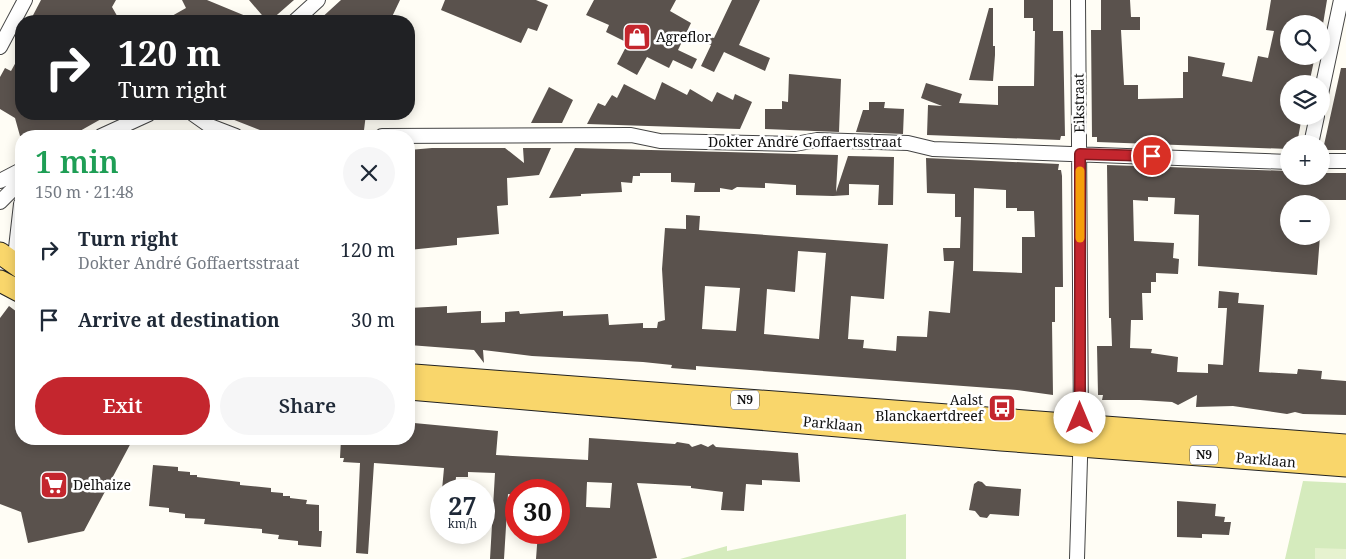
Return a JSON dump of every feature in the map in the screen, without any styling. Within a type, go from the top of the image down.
[{"type":"main road","points":[[0,253],[15,264]]},
{"type":"main road","points":[[0,281],[15,289]]},
{"type":"main road","name":"Parklaan","points":[[415,376],[1080,436],[1346,466]]},
{"type":"main road","name":"Parklaan","points":[[415,390],[1080,436],[1346,445]]},
{"type":"street","points":[[17,15],[25,0]]},
{"type":"street","points":[[302,15],[318,0]]},
{"type":"street","name":"Eikstraat","points":[[1077,559],[1080,436],[1078,0]]},
{"type":"street","points":[[1325,75],[1341,0]]},
{"type":"street","points":[[0,47],[15,19]]},
{"type":"street","points":[[114,130],[136,120]]},
{"type":"street","points":[[202,120],[220,130]]},
{"type":"street","name":"Dokter André Goffaertsstraat","points":[[415,136],[630,135],[660,141],[795,144],[817,140],[908,143],[933,149],[1280,162]]},
{"type":"street","points":[[1330,160],[1346,161]]},
{"type":"street","points":[[0,181],[15,173]]},
{"type":"street","points":[[0,202],[15,188]]},
{"type":"green space","points":[[1303,481],[1346,483],[1346,559],[1285,559]]},
{"type":"green space","points":[[906,514],[906,559],[680,559],[727,546],[727,551]]},
{"type":"green space","points":[[1315,548],[1346,549],[1346,559],[1315,559]]},
{"type":"building","points":[[41,0],[116,0],[112,7],[117,15],[33,15]]},
{"type":"building","points":[[182,0],[207,0],[243,15],[174,15],[186,8]]},
{"type":"building","points":[[249,0],[294,0],[277,15],[262,15]]},
{"type":"building","points":[[341,0],[400,0],[393,15],[325,15]]},
{"type":"building","points":[[445,0],[536,0],[548,5],[537,31],[528,28],[521,43],[441,10]]},
{"type":"building","name":"Agreflor","points":[[594,0],[676,0],[670,11],[691,23],[678,50],[697,59],[692,69],[673,60],[669,68],[647,57],[637,75],[617,64],[628,43],[606,32],[609,25],[586,15]]},
{"type":"building","points":[[732,0],[760,0],[739,45],[770,58],[765,71],[724,52],[714,72],[701,66],[711,45],[704,42],[706,36],[714,38]]},
{"type":"building","points":[[1024,0],[1053,0],[1053,31],[1063,31],[1065,136],[1061,136],[1060,140],[927,135],[928,105],[942,106],[921,98],[926,83],[962,94],[959,103],[998,105],[998,86],[1034,86],[1035,31],[1033,31],[1033,18],[1024,18]]},
{"type":"building","points":[[1101,0],[1130,0],[1131,17],[1140,17],[1140,30],[1121,30],[1124,85],[1138,85],[1138,99],[1183,98],[1183,72],[1188,72],[1188,56],[1225,63],[1222,76],[1252,82],[1258,56],[1268,58],[1274,31],[1266,30],[1271,0],[1327,0],[1324,15],[1280,15],[1280,65],[1313,65],[1311,75],[1280,75],[1280,125],[1300,125],[1299,135],[1280,135],[1280,149],[1097,142],[1097,137],[1092,137],[1091,30],[1101,30]]},
{"type":"building","points":[[989,8],[993,8],[993,46],[995,46],[995,55],[993,81],[969,80]]},
{"type":"building","points":[[15,64],[15,118],[0,109],[0,77],[5,68],[11,71]]},
{"type":"building","points":[[1341,68],[1346,68],[1346,150],[1330,150],[1330,135],[1326,135],[1330,125]]},
{"type":"building","points":[[789,74],[841,79],[839,132],[765,129],[765,109],[782,109],[782,101],[788,102]]},
{"type":"building","points":[[662,82],[687,95],[690,89],[712,102],[717,92],[733,100],[735,94],[752,102],[740,129],[587,124],[598,103],[605,106],[612,95],[617,98],[624,84],[655,100]]},
{"type":"building","points":[[549,87],[573,100],[562,123],[531,123]]},
{"type":"building","points":[[869,102],[885,102],[884,108],[904,109],[903,134],[856,132],[863,110],[869,110]]},
{"type":"building","points":[[16,120],[99,120],[82,130],[18,130]]},
{"type":"building","points":[[234,120],[365,120],[364,130],[260,130]]},
{"type":"building","points":[[505,148],[524,163],[523,148],[551,148],[539,175],[507,178],[508,205],[497,206],[499,234],[457,238],[457,245],[415,249],[415,149]]},
{"type":"building","points":[[575,148],[838,155],[836,192],[848,156],[894,157],[893,205],[878,205],[879,185],[849,184],[849,195],[833,196],[796,195],[796,185],[765,183],[765,188],[737,187],[732,190],[720,188],[720,192],[694,192],[695,183],[671,182],[671,173],[640,173],[640,176],[633,176],[632,183],[621,182],[622,192],[549,198]]},
{"type":"building","points":[[926,158],[1059,164],[1058,170],[1061,170],[1062,176],[1063,287],[1055,287],[1055,322],[1052,322],[1053,395],[1017,390],[696,366],[696,370],[671,368],[672,365],[643,362],[532,356],[483,350],[484,363],[474,350],[415,345],[415,308],[447,306],[447,313],[481,311],[481,323],[505,322],[505,312],[519,311],[520,314],[563,311],[563,316],[608,314],[609,325],[643,323],[643,328],[657,328],[658,322],[665,320],[662,269],[665,228],[686,229],[686,215],[700,216],[699,230],[888,244],[884,299],[851,296],[848,339],[864,340],[863,348],[896,351],[897,336],[927,337],[929,311],[950,313],[954,261],[944,261],[943,248],[960,248],[961,217],[955,217],[955,194],[927,193]],"holes":[[[974,188],[1006,190],[1006,208],[1017,208],[1017,211],[1034,211],[1035,237],[1022,237],[1022,273],[973,271]],[[798,251],[826,253],[819,339],[764,334],[767,289],[795,292]],[[705,286],[740,288],[736,331],[702,329]]]},
{"type":"building","points":[[1107,165],[1280,171],[1280,185],[1330,185],[1330,173],[1346,173],[1346,200],[1330,200],[1330,195],[1280,195],[1280,245],[1319,245],[1317,275],[1198,266],[1199,215],[1174,214],[1175,198],[1148,197],[1148,201],[1133,200],[1134,241],[1174,243],[1173,258],[1179,259],[1178,274],[1156,273],[1156,282],[1151,282],[1151,293],[1142,293],[1143,320],[1131,320],[1130,348],[1152,349],[1151,353],[1178,357],[1177,372],[1208,373],[1208,364],[1223,365],[1227,308],[1218,308],[1219,291],[1239,293],[1238,303],[1264,305],[1259,372],[1297,374],[1298,369],[1322,371],[1321,379],[1346,381],[1346,415],[1303,414],[1295,412],[1287,414],[1233,406],[1196,407],[1197,395],[1178,405],[1172,402],[1102,400],[1103,395],[1098,395],[1097,346],[1112,346],[1111,318],[1109,318]]},
{"type":"building","name":"Delhaize","points":[[9,306],[15,310],[15,445],[130,445],[84,531],[28,543],[21,512],[0,504],[0,318]]},
{"type":"building","points":[[415,423],[498,431],[496,455],[588,460],[589,438],[675,444],[677,442],[689,444],[692,447],[701,444],[708,447],[713,444],[716,447],[798,453],[800,482],[762,480],[762,485],[746,484],[744,511],[721,510],[723,492],[691,488],[691,486],[637,483],[657,558],[536,559],[537,544],[570,544],[570,479],[505,479],[504,559],[490,559],[491,544],[495,544],[495,473],[468,472],[468,477],[443,479],[444,468],[374,463],[368,554],[356,553],[360,463],[343,462],[344,458],[340,458],[341,445],[415,445]],"holes":[[[587,482],[612,483],[610,508],[586,507]]]},
{"type":"building","points":[[153,465],[178,467],[178,471],[190,472],[190,475],[197,475],[197,477],[240,482],[240,485],[271,488],[271,492],[283,493],[283,496],[290,496],[290,498],[307,500],[306,504],[319,505],[319,531],[322,531],[321,547],[298,545],[298,541],[278,539],[279,535],[262,533],[262,529],[204,524],[205,519],[185,518],[185,514],[169,512],[169,508],[149,506]]},
{"type":"building","points":[[978,481],[986,486],[1021,489],[1019,516],[990,514],[987,518],[980,517],[975,511],[969,510],[974,484]]},
{"type":"building","points":[[1177,501],[1216,504],[1215,516],[1225,517],[1224,522],[1231,522],[1229,535],[1202,534],[1202,538],[1177,537]]},
{"type":"slow traffic","points":[[1080,171],[1080,238]]},
{"type":"place","name":"Agreflor","points":[[637,37]]},
{"type":"place","name":"Aalst Blanckaertdreef","points":[[1002,408]]},
{"type":"place","name":"Delhaize","points":[[54,485]]},
{"type":"route","points":[[1080,418],[1080,154],[1152,156]]}]
